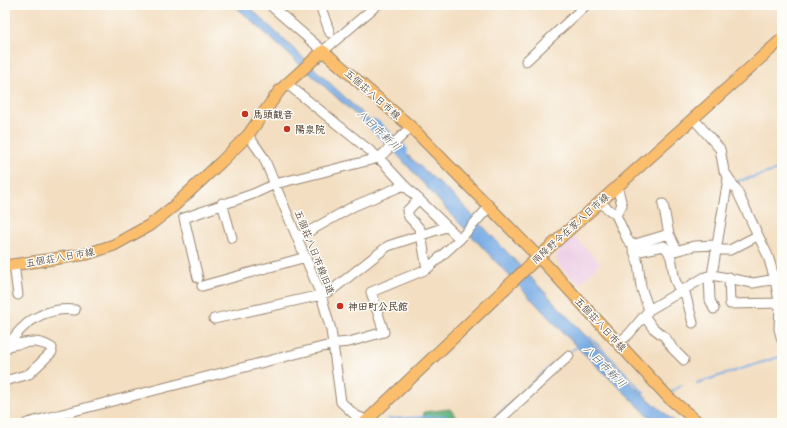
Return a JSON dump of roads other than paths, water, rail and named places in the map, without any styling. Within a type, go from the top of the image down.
[{"type":"main road","name":"雨降野今在家八日市線","points":[[365,421],[535,260],[782,39]]},
{"type":"main road","name":"五個荘八日市線","points":[[10,265],[87,254],[114,245],[150,225],[174,206],[248,135],[286,83],[323,51],[411,127],[489,207],[535,260],[618,343],[669,398],[699,423]]},
{"type":"street","points":[[270,5],[280,8],[323,51],[377,5]]},
{"type":"street","points":[[320,5],[330,33]]},
{"type":"street","points":[[526,61],[586,5]]},
{"type":"street","points":[[286,83],[379,158],[404,185],[460,239]]},
{"type":"street","points":[[693,118],[720,149],[724,170],[728,179],[736,190],[779,280],[779,329],[782,340]]},
{"type":"street","points":[[184,218],[253,194],[275,184],[379,158],[411,127]]},
{"type":"street","name":"五個荘八日市線旧道","points":[[248,135],[264,158],[299,237],[321,295],[333,344],[341,402],[355,415],[365,421]]},
{"type":"street","points":[[714,309],[710,300],[711,275],[728,179]]},
{"type":"street","points":[[299,237],[354,206],[404,185]]},
{"type":"street","points":[[616,186],[622,205],[616,215]]},
{"type":"street","points":[[419,199],[407,211],[409,217],[420,229],[427,269]]},
{"type":"street","points":[[599,202],[616,215],[633,249],[647,314],[653,328],[665,337],[673,349],[684,360]]},
{"type":"street","points":[[222,204],[232,238]]},
{"type":"street","points":[[663,204],[673,251],[676,285],[682,290],[693,323]]},
{"type":"street","points":[[174,206],[184,218],[200,282],[306,257]]},
{"type":"street","points":[[27,423],[384,332],[371,292],[427,269],[460,239],[489,207]]},
{"type":"street","points":[[214,319],[321,295],[332,290],[388,246],[446,227]]},
{"type":"street","points":[[633,249],[670,234]]},
{"type":"street","points":[[633,249],[664,246],[673,251],[694,246],[716,247],[730,250],[757,236]]},
{"type":"street","points":[[10,265],[18,295]]},
{"type":"street","points":[[618,343],[647,314],[682,290],[711,275],[729,277],[753,283],[779,280]]},
{"type":"street","points":[[729,277],[730,304],[779,303]]},
{"type":"street","points":[[6,349],[23,326],[38,315],[65,309],[75,310]]},
{"type":"street","points":[[5,381],[29,374],[52,350],[44,343],[33,341],[6,349]]},
{"type":"street","points":[[496,423],[569,356]]},
{"type":"water","name":"八日市新川","points":[[234,5],[247,5],[386,136],[459,201],[630,383],[676,423],[656,423],[573,343],[450,213],[385,141]]},
{"type":"waterway","name":"八日市新川","points":[[374,125],[402,151]]},
{"type":"waterway","points":[[735,182],[782,169]]},
{"type":"waterway","points":[[587,339],[590,337],[644,393]]},
{"type":"waterway","points":[[572,350],[579,346]]},
{"type":"waterway","points":[[697,383],[779,357]]},
{"type":"waterway","points":[[489,423],[556,361]]},
{"type":"waterway","points":[[671,392],[682,385]]},
{"type":"waterway","points":[[388,419],[446,416],[452,423]]},
{"type":"place","name":"馬頭観音","points":[[245,114]]},
{"type":"place","name":"陽泉院","points":[[287,129]]},
{"type":"place","name":"神田町公民館","points":[[340,306]]}]
